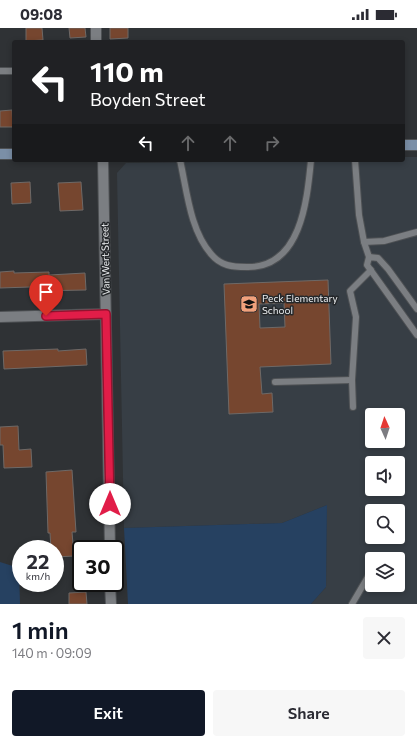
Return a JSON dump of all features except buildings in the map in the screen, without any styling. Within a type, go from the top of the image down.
[{"type":"main road","points":[[405,145],[417,145]]},
{"type":"main road","points":[[0,154],[12,154]]},
{"type":"street","points":[[96,28],[96,40]]},
{"type":"street","name":"Van Wert Street","points":[[103,162],[110,540]]},
{"type":"street","points":[[0,317],[106,314]]},
{"type":"street","points":[[110,592],[111,604]]},
{"type":"lane","points":[[0,71],[12,71]]},
{"type":"lane","points":[[180,162],[200,238],[211,254],[221,263],[233,267],[252,268],[274,262],[288,247],[303,214],[308,196],[311,162]]},
{"type":"lane","points":[[355,162],[359,215],[364,242],[369,257],[367,265],[417,335]]},
{"type":"lane","points":[[364,242],[384,241],[417,232]]},
{"type":"lane","points":[[369,257],[378,258],[417,309]]},
{"type":"lane","points":[[353,407],[352,380],[356,317],[350,291],[371,270]]},
{"type":"lane","points":[[275,382],[352,380]]},
{"type":"lane","points":[[352,604],[365,582]]},
{"type":"shaded area","name":"Peck Elementary School","points":[[405,157],[417,157],[417,604],[311,604],[326,587],[327,505],[282,523],[124,528],[117,173],[126,163],[405,162]]},
{"type":"shaded area","points":[[327,505],[326,587],[311,604],[128,604],[124,528],[282,523]]},
{"type":"shaded area","points":[[0,562],[12,566],[12,592],[20,592],[20,604],[0,604]]},
{"type":"place","name":"Peck Elementary School","points":[[249,304]]},
{"type":"route","points":[[46,316],[106,314],[110,504]]}]
